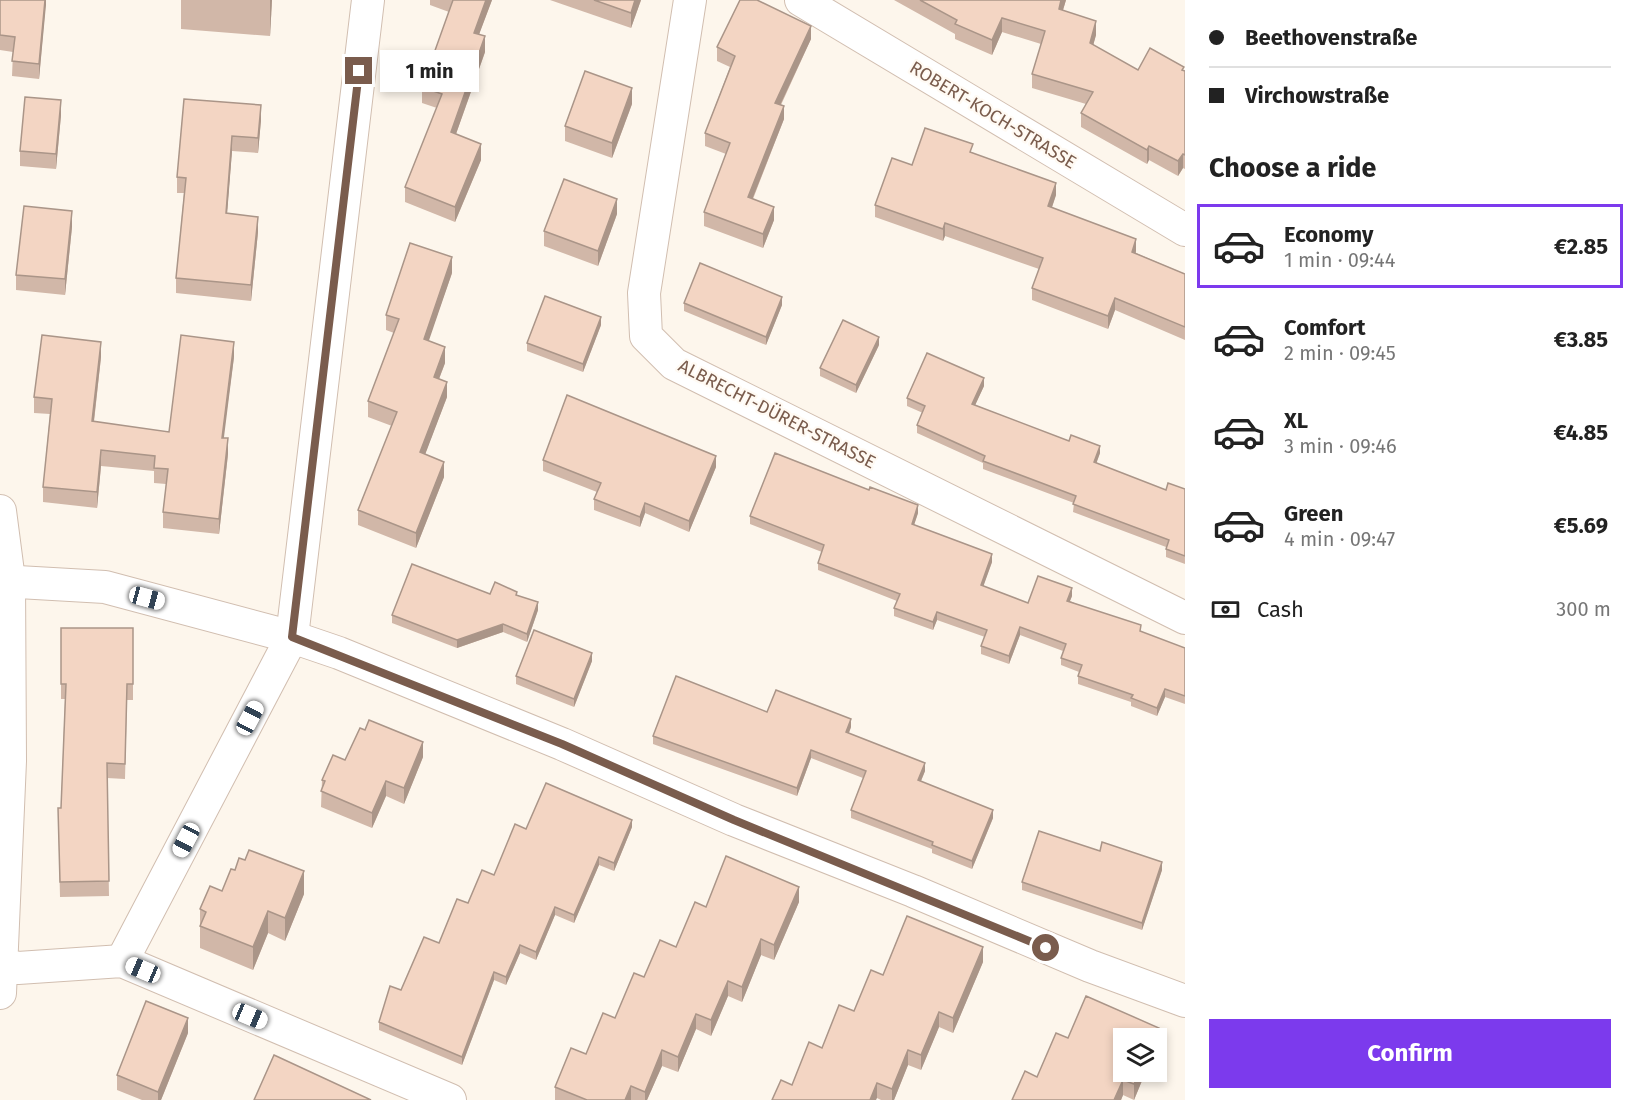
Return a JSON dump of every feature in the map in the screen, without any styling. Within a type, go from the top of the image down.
[{"type":"street","points":[[122,962],[292,637],[368,0]]},
{"type":"street","name":"ALBRECHT-DÜRER-STRASSE","points":[[690,0],[644,293],[646,336],[674,364],[1185,618]]},
{"type":"street","name":"ROBERT-KOCH-STRASSE","points":[[801,0],[1185,230]]},
{"type":"street","points":[[0,511],[10,796],[2,979]]},
{"type":"street","points":[[4,581],[105,587],[292,637],[562,744],[734,820],[1090,966],[1185,1001]]},
{"type":"street","points":[[2,979],[18,968],[122,962],[450,1100]]},
{"type":"building","points":[[0,0],[45,0],[39,64],[12,61],[15,37],[0,35]]},
{"type":"building","points":[[453,0],[486,0],[474,33],[485,36],[451,132],[481,144],[455,207],[405,187],[442,94],[422,87]]},
{"type":"building","points":[[594,0],[635,0],[631,13]]},
{"type":"building","points":[[740,0],[757,0],[811,26],[775,103],[784,106],[748,197],[774,207],[763,234],[704,212],[730,143],[705,133],[735,56],[717,47]]},
{"type":"building","points":[[920,0],[1061,0],[1059,9],[1096,21],[1090,43],[1138,70],[1150,48],[1184,67],[1182,70],[1185,71],[1185,155],[1183,154],[1178,161],[1149,146],[1147,150],[1081,113],[1093,92],[1032,74],[1045,31],[1002,18],[992,40],[955,24],[957,20]]},
{"type":"building","points":[[585,71],[632,88],[612,143],[565,126]]},
{"type":"building","points":[[25,97],[61,100],[56,154],[20,151]]},
{"type":"building","points":[[184,99],[261,105],[258,138],[232,136],[226,213],[258,217],[251,285],[176,278],[186,178],[177,177]]},
{"type":"building","points":[[925,128],[973,144],[970,152],[1056,183],[1048,206],[1136,239],[1132,252],[1185,274],[1185,327],[1115,298],[1108,316],[1032,288],[1043,258],[945,223],[943,229],[875,205],[892,158],[912,165]]},
{"type":"building","points":[[564,179],[617,199],[598,251],[544,231]]},
{"type":"building","points":[[24,206],[72,211],[65,279],[16,275]]},
{"type":"building","points":[[410,243],[452,257],[424,339],[445,347],[434,377],[447,382],[420,452],[444,462],[416,533],[358,510],[397,412],[368,401],[399,319],[386,315]]},
{"type":"building","points":[[700,263],[782,297],[766,337],[684,303]]},
{"type":"building","points":[[545,296],[601,317],[583,364],[527,343]]},
{"type":"building","points":[[843,320],[879,337],[856,385],[820,368]]},
{"type":"building","points":[[42,335],[101,342],[92,421],[169,432],[181,335],[234,342],[222,438],[228,438],[219,519],[163,512],[168,469],[154,468],[155,456],[101,450],[97,492],[43,487],[52,399],[34,397]]},
{"type":"building","points":[[927,353],[984,378],[972,404],[1069,441],[1071,435],[1100,446],[1094,462],[1166,490],[1168,483],[1185,489],[1185,556],[1166,549],[1169,540],[1073,504],[1076,496],[983,461],[985,456],[917,425],[925,406],[907,398]]},
{"type":"building","points":[[567,395],[716,456],[689,521],[645,503],[640,517],[594,499],[601,483],[543,460]]},
{"type":"building","points":[[775,453],[869,490],[870,487],[918,505],[912,524],[992,554],[981,585],[1028,603],[1038,576],[1072,588],[1067,601],[1141,625],[1140,631],[1185,648],[1185,696],[1165,689],[1157,708],[1131,698],[1133,695],[1078,676],[1082,665],[1061,658],[1066,644],[1020,627],[1009,656],[981,646],[987,630],[937,612],[933,622],[894,608],[900,594],[818,563],[824,545],[750,516]]},
{"type":"building","points":[[412,564],[490,594],[495,582],[517,592],[516,595],[538,602],[527,634],[503,624],[457,640],[392,615]]},
{"type":"building","points":[[61,628],[133,628],[133,684],[127,684],[125,764],[107,763],[109,881],[60,882],[58,808],[61,808],[66,684],[61,684]]},
{"type":"building","points":[[534,630],[592,653],[574,699],[516,676]]},
{"type":"building","points":[[676,676],[767,712],[776,690],[851,719],[846,732],[925,763],[918,780],[993,810],[972,861],[932,845],[933,842],[851,810],[866,771],[811,750],[797,788],[653,736]]},
{"type":"building","points":[[369,720],[423,742],[404,788],[386,781],[372,813],[321,791],[325,781],[322,780],[333,755],[345,760],[360,728],[365,730]]},
{"type":"building","points":[[546,783],[632,820],[614,863],[599,857],[574,915],[555,907],[536,952],[520,945],[506,977],[494,972],[462,1057],[379,1022],[390,986],[401,990],[424,937],[439,943],[457,899],[468,903],[482,870],[494,875],[515,824],[526,829]]},
{"type":"building","points":[[1039,831],[1100,851],[1102,842],[1162,862],[1142,923],[1022,882]]},
{"type":"building","points":[[249,850],[304,871],[285,918],[268,911],[253,947],[200,926],[206,912],[200,909],[210,886],[222,891],[231,869],[235,870],[239,858],[245,860]]},
{"type":"building","points":[[726,856],[799,887],[774,945],[761,939],[742,987],[728,981],[711,1020],[696,1014],[678,1057],[662,1050],[645,1092],[631,1086],[625,1100],[587,1100],[555,1087],[571,1048],[586,1054],[603,1013],[615,1018],[634,973],[644,977],[660,940],[676,947],[695,902],[706,907]]},
{"type":"building","points":[[907,916],[983,947],[953,1018],[939,1012],[921,1055],[908,1050],[892,1089],[877,1083],[870,1100],[772,1100],[781,1080],[792,1085],[809,1042],[822,1048],[839,1005],[854,1011],[871,970],[883,975]]},
{"type":"building","points":[[1086,996],[1159,1028],[1113,1028],[1113,1082],[1122,1082],[1114,1100],[1012,1100],[1025,1071],[1037,1077],[1056,1033],[1068,1038]]},
{"type":"building","points":[[146,1001],[188,1018],[158,1092],[117,1075]]},
{"type":"building","points":[[274,1055],[371,1100],[254,1100]]},
{"type":"route","points":[[359,71],[292,637],[339,653],[562,744],[734,820],[913,891],[1046,948]]}]
